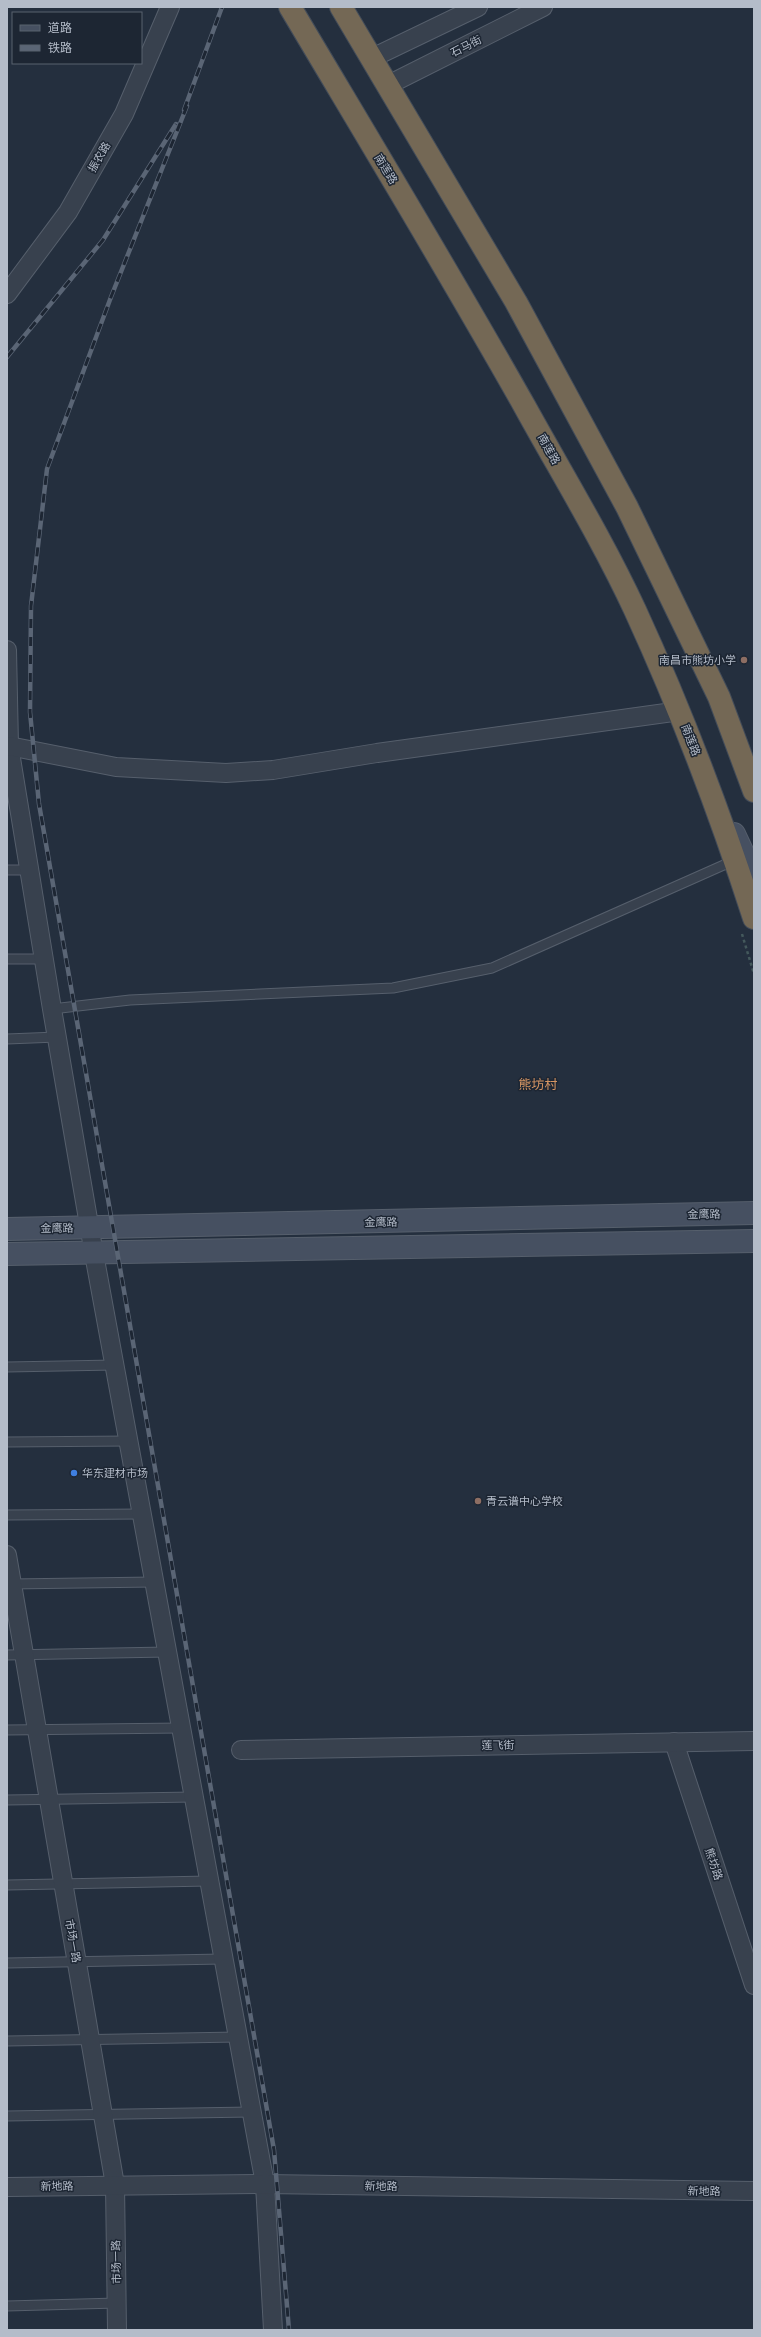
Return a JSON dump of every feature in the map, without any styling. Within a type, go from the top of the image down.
[{"type":"highway","name":"南莲路","points":[[290,7],[458,288],[567,482],[634,608],[680,711],[704,774],[735,860],[748,924]]},
{"type":"highway","points":[[341,7],[516,302],[627,508],[749,762],[754,791]]},
{"type":"street","name":"振农路","points":[[7,294],[68,212],[116,127],[170,7]]},
{"type":"street","points":[[372,58],[478,7]]},
{"type":"street","name":"石马街","points":[[388,85],[543,7]]},
{"type":"street","points":[[7,650],[10,767],[30,870],[52,1009],[91,1228],[94,1254],[264,2184],[273,2330]]},
{"type":"street","points":[[9,746],[116,767],[226,772],[274,770],[377,753],[680,711]]},
{"type":"street","points":[[704,774],[754,876]]},
{"type":"street","name":"金鹰路","points":[[7,1229],[754,1213]]},
{"type":"street","points":[[7,1254],[94,1254],[754,1241]]},
{"type":"street","name":"市场一路","points":[[7,1555],[16,1655],[37,1730],[115,2185],[117,2330]]},
{"type":"street","name":"莲飞街","points":[[241,1750],[754,1741]]},
{"type":"street","name":"熊坊路","points":[[674,1742],[754,1985]]},
{"type":"street","name":"新地路","points":[[7,2187],[264,2184],[754,2192]]},
{"type":"lane","points":[[52,1009],[130,1000],[393,988],[492,968],[735,860]]},
{"type":"lane","points":[[7,870],[30,870]]},
{"type":"lane","points":[[7,959],[44,959]]},
{"type":"lane","points":[[7,1039],[57,1037]]},
{"type":"lane","points":[[7,1367],[115,1365]]},
{"type":"lane","points":[[7,1442],[129,1441]]},
{"type":"lane","points":[[7,1515],[142,1514]]},
{"type":"lane","points":[[10,1584],[154,1582]]},
{"type":"lane","points":[[16,1655],[167,1652]]},
{"type":"lane","points":[[7,1730],[181,1728]]},
{"type":"lane","points":[[7,1800],[194,1797]]},
{"type":"lane","points":[[7,1885],[209,1881]]},
{"type":"lane","points":[[7,1963],[223,1959]]},
{"type":"lane","points":[[7,2041],[238,2037]]},
{"type":"lane","points":[[7,2116],[251,2112]]},
{"type":"lane","points":[[7,2306],[117,2303]]},
{"type":"path","points":[[748,924],[754,974]]},
{"type":"railway","points":[[184,110],[222,7]]},
{"type":"railway","points":[[187,106],[111,297],[47,469],[31,606],[30,712],[39,804],[274,2150],[289,2330]]},
{"type":"railway","points":[[7,357],[103,240],[176,124]]},
{"type":"place","name":"南昌市熊坊小学","points":[[744,660]]},
{"type":"place","name":"华东建材市场","points":[[74,1473]]},
{"type":"place","name":"青云谱中心学校","points":[[478,1501]]},
{"type":"district","name":"熊坊村","points":[[538,1084]]}]
